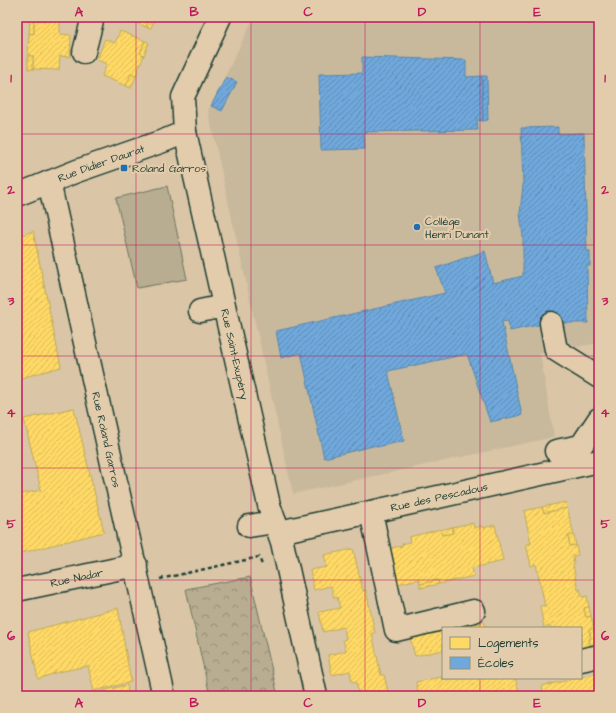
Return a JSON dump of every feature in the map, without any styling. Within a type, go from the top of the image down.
[{"type":"street","points":[[84,52],[93,17]]},
{"type":"street","name":"Rue Saint-Exupéry","points":[[220,17],[183,97],[185,132],[269,505],[277,527],[316,696]]},
{"type":"street","name":"Rue Didier Daurat","points":[[17,195],[77,171],[185,132]]},
{"type":"street","name":"Rue Roland Garros","points":[[49,182],[138,574],[164,696]]},
{"type":"street","points":[[200,311],[224,306]]},
{"type":"street","points":[[551,323],[556,350],[599,377]]},
{"type":"street","points":[[556,451],[587,452],[599,419]]},
{"type":"street","name":"Rue des Pescadous","points":[[249,526],[277,527],[371,512],[587,452]]},
{"type":"street","points":[[371,512],[396,630],[474,612]]},
{"type":"street","name":"Rue Nadar","points":[[17,590],[138,574]]},
{"type":"street","points":[[582,660],[599,656]]},
{"type":"path","points":[[138,574],[259,557],[264,572]]},
{"type":"shaded area","name":"Collège Henri Dunant","points":[[254,17],[598,17],[599,343],[540,353],[554,437],[293,494],[208,111]]},
{"type":"green space","points":[[167,186],[187,279],[137,288],[116,198]]},
{"type":"green space","points":[[250,577],[278,696],[210,696],[186,589]]},
{"type":"building: Logements","points":[[123,17],[150,17],[146,27]]},
{"type":"building: Logements","points":[[150,17],[155,17],[151,28],[146,27]]},
{"type":"building: Logements","points":[[30,20],[34,20],[34,34],[29,33]]},
{"type":"building: Logements","points":[[34,20],[60,21],[60,34],[71,35],[70,57],[60,56],[59,70],[33,69],[33,56],[28,56],[29,33],[34,34]]},
{"type":"building: Logements","points":[[120,31],[145,41],[140,53],[144,55],[136,76],[131,74],[126,86],[102,76],[107,64],[97,60],[105,39],[115,43]]},
{"type":"building: Logements","points":[[145,41],[149,43],[144,55],[140,53]]},
{"type":"building: Logements","points":[[28,56],[33,56],[33,69],[28,69]]},
{"type":"building: Logements","points":[[131,74],[136,76],[131,88],[126,86]]},
{"type":"building: Logements","points":[[33,231],[61,367],[17,379],[17,237]]},
{"type":"building: Logements","points":[[74,408],[104,532],[17,554],[17,495],[41,490],[24,419]]},
{"type":"building: Logements","points":[[566,502],[567,508],[544,513],[542,507]]},
{"type":"building: Logements","points":[[542,507],[544,513],[567,508],[574,535],[568,536],[570,546],[576,545],[578,555],[573,556],[573,565],[578,590],[580,589],[582,597],[587,596],[589,607],[584,608],[586,617],[591,616],[594,628],[589,630],[591,638],[589,639],[592,651],[582,653],[582,627],[544,627],[540,606],[545,606],[536,564],[531,566],[526,544],[531,544],[524,511]]},
{"type":"building: Logements","points":[[473,523],[474,528],[482,526],[483,528],[495,525],[503,561],[472,568],[474,576],[439,584],[438,580],[420,584],[419,579],[398,584],[390,548],[402,546],[402,544],[410,542],[409,537],[441,529],[442,535],[453,533],[452,527]]},
{"type":"building: Logements","points":[[452,527],[453,533],[442,535],[441,530]]},
{"type":"building: Logements","points":[[574,535],[576,545],[570,546],[568,536]]},
{"type":"building: Logements","points":[[353,549],[363,591],[366,590],[375,633],[372,633],[381,675],[384,675],[389,696],[342,696],[358,692],[356,681],[352,682],[350,671],[332,675],[328,655],[346,651],[343,640],[346,639],[344,627],[323,632],[319,612],[340,608],[337,597],[334,598],[331,586],[314,590],[310,570],[327,567],[324,555]]},
{"type":"building: Logements","points":[[438,580],[439,584],[420,588],[420,584]]},
{"type":"building: Logements","points":[[589,607],[591,616],[586,617],[584,608]]},
{"type":"building: Logements","points":[[118,608],[131,682],[94,691],[88,666],[58,672],[38,679],[28,632]]},
{"type":"building: Logements","points":[[484,622],[486,627],[460,627]]},
{"type":"building: Logements","points":[[594,628],[599,649],[592,651],[589,639],[591,638],[589,630]]},
{"type":"building: Logements","points":[[442,631],[442,650],[415,656],[410,638]]},
{"type":"building: Logements","points":[[599,673],[599,696],[544,696],[542,686],[573,679],[582,679],[582,677]]},
{"type":"building: Logements","points":[[441,677],[441,679],[515,679],[519,692],[505,696],[419,696],[416,682]]},
{"type":"building: Logements","points":[[127,685],[129,696],[103,696],[102,691]]},
{"type":"building: Écoles","points":[[362,57],[466,60],[466,77],[482,76],[483,121],[477,120],[478,130],[364,132],[365,149],[321,150],[319,74],[362,73]]},
{"type":"building: Écoles","points":[[482,76],[487,76],[488,120],[483,121]]},
{"type":"building: Écoles","points":[[226,77],[237,82],[222,111],[211,106]]},
{"type":"building: Écoles","points":[[558,127],[558,134],[584,133],[587,251],[590,251],[590,266],[587,266],[588,323],[562,323],[561,320],[510,331],[508,321],[502,322],[522,415],[490,422],[467,354],[388,371],[404,441],[377,447],[377,445],[324,458],[301,353],[281,358],[276,331],[445,293],[436,268],[485,251],[493,283],[523,276],[523,237],[520,213],[523,185],[521,128]]},
{"type":"place","name":"Roland Garros","points":[[124,168]]},
{"type":"place","name":"Collège Henri Dunant","points":[[417,227]]}]
